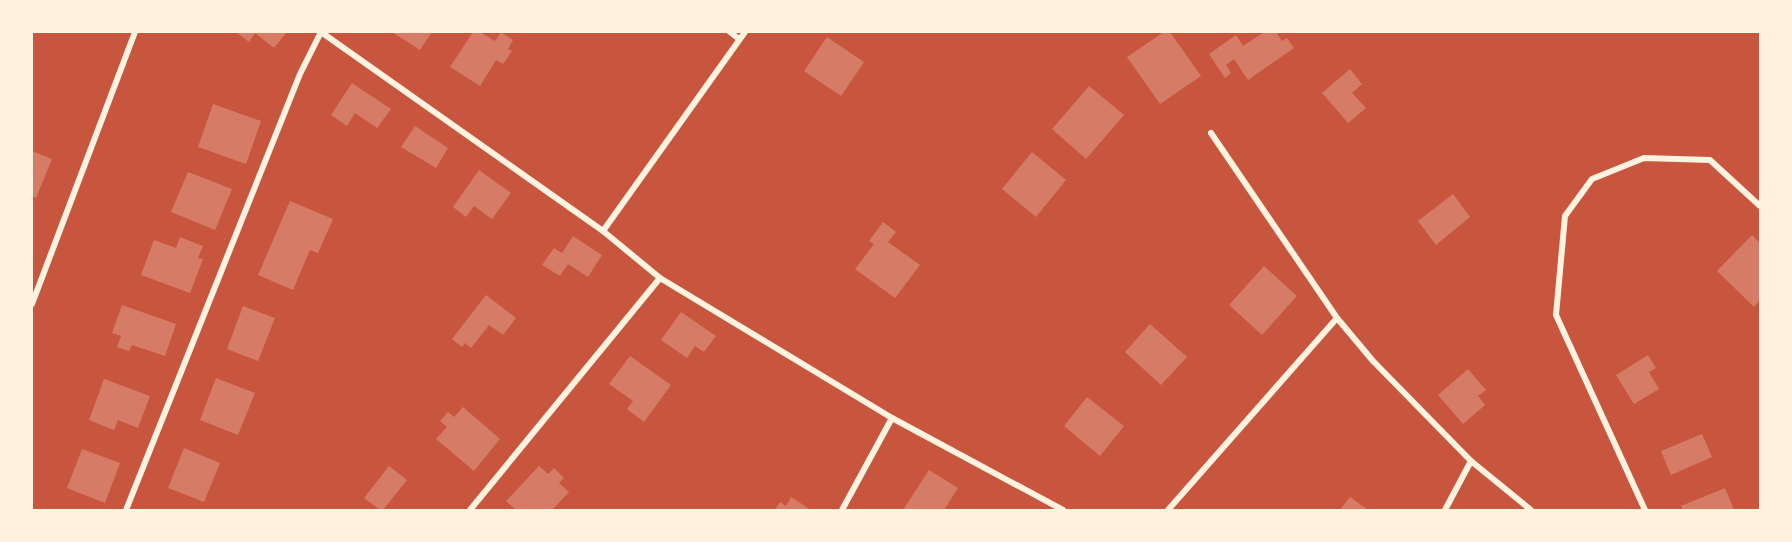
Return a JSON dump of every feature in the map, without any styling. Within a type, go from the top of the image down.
[{"type":"street","points":[[32,304],[135,32]]},
{"type":"street","points":[[126,510],[300,74],[321,32],[603,231],[660,278],[892,418],[1063,510]]},
{"type":"street","points":[[730,32],[739,39]]},
{"type":"street","points":[[603,231],[745,32]]},
{"type":"street","points":[[1211,134],[1336,318],[1373,361],[1471,461],[1531,510]]},
{"type":"street","points":[[1645,510],[1556,315],[1565,216],[1592,179],[1644,158],[1710,160],[1761,206]]},
{"type":"street","points":[[470,510],[660,278]]},
{"type":"street","points":[[1168,510],[1336,318]]},
{"type":"street","points":[[842,510],[892,418]]},
{"type":"street","points":[[1445,510],[1471,461]]},
{"type":"building","points":[[236,32],[287,32],[274,48],[255,33],[249,42]]},
{"type":"building","points":[[392,32],[432,32],[420,50]]},
{"type":"building","points":[[473,32],[480,32],[495,41],[501,32],[513,40],[508,49],[512,51],[503,64],[496,60],[480,86],[450,67]]},
{"type":"building","points":[[1164,32],[1170,32],[1201,76],[1160,104],[1127,57]]},
{"type":"building","points":[[1264,32],[1276,32],[1282,41],[1287,38],[1294,48],[1248,80],[1234,59],[1226,65],[1231,73],[1225,78],[1209,54],[1236,35],[1243,46]]},
{"type":"building","points":[[827,37],[864,62],[841,96],[804,71]]},
{"type":"building","points":[[1350,69],[1362,84],[1352,93],[1366,108],[1348,123],[1322,93]]},
{"type":"building","points":[[352,83],[391,109],[377,128],[355,113],[347,126],[331,115]]},
{"type":"building","points":[[1089,86],[1124,115],[1086,159],[1052,129]]},
{"type":"building","points":[[213,104],[261,121],[246,164],[198,147]]},
{"type":"building","points":[[415,126],[448,148],[436,168],[401,147]]},
{"type":"building","points":[[32,151],[52,159],[36,198],[32,196]]},
{"type":"building","points":[[1032,152],[1066,180],[1036,217],[1002,189]]},
{"type":"building","points":[[479,170],[511,193],[492,219],[474,206],[466,217],[453,207]]},
{"type":"building","points":[[188,172],[232,189],[215,230],[171,212]]},
{"type":"building","points":[[1453,194],[1470,217],[1436,245],[1418,221]]},
{"type":"building","points":[[290,201],[333,219],[318,253],[310,250],[293,290],[258,275]]},
{"type":"building","points":[[883,222],[896,232],[888,242],[920,265],[895,298],[855,269],[874,244],[869,241]]},
{"type":"building","points":[[1752,235],[1760,243],[1760,300],[1754,307],[1717,271]]},
{"type":"building","points":[[573,236],[602,255],[588,277],[568,264],[560,276],[542,265],[554,248],[562,253]]},
{"type":"building","points":[[180,237],[203,246],[198,258],[203,259],[190,293],[141,275],[154,240],[176,248]]},
{"type":"building","points":[[1264,266],[1297,296],[1262,335],[1229,305]]},
{"type":"building","points":[[486,295],[516,318],[503,335],[489,325],[471,348],[465,343],[462,347],[452,339]]},
{"type":"building","points":[[122,305],[176,324],[165,356],[132,345],[129,351],[117,347],[121,336],[112,333]]},
{"type":"building","points":[[243,306],[275,318],[258,361],[227,349]]},
{"type":"building","points":[[681,312],[716,336],[704,352],[695,346],[687,358],[661,340]]},
{"type":"building","points":[[1150,324],[1187,357],[1161,385],[1125,352]]},
{"type":"building","points":[[1648,355],[1656,368],[1649,372],[1659,389],[1634,404],[1616,375]]},
{"type":"building","points":[[630,356],[671,385],[644,422],[627,409],[633,401],[609,384]]},
{"type":"building","points":[[1468,369],[1486,390],[1478,396],[1485,405],[1463,424],[1438,395]]},
{"type":"building","points":[[216,378],[255,393],[238,435],[200,420]]},
{"type":"building","points":[[104,379],[150,396],[138,428],[118,420],[114,430],[89,420]]},
{"type":"building","points":[[1087,397],[1124,426],[1100,456],[1064,426]]},
{"type":"building","points":[[463,407],[500,439],[474,471],[436,439],[447,427],[440,421],[448,412],[454,417]]},
{"type":"building","points":[[1702,434],[1712,457],[1671,475],[1661,451]]},
{"type":"building","points":[[184,448],[220,463],[204,502],[168,488]]},
{"type":"building","points":[[82,449],[120,463],[105,503],[67,488]]},
{"type":"building","points":[[389,466],[407,480],[383,510],[380,510],[364,498]]},
{"type":"building","points":[[539,466],[548,474],[554,468],[564,478],[559,483],[569,492],[552,510],[516,510],[506,501]]},
{"type":"building","points":[[929,470],[958,488],[944,510],[903,510]]},
{"type":"building","points":[[1725,488],[1734,510],[1683,510],[1681,506]]},
{"type":"building","points":[[791,497],[811,510],[775,510],[780,502],[786,506]]},
{"type":"building","points":[[1350,497],[1368,510],[1340,510]]}]
